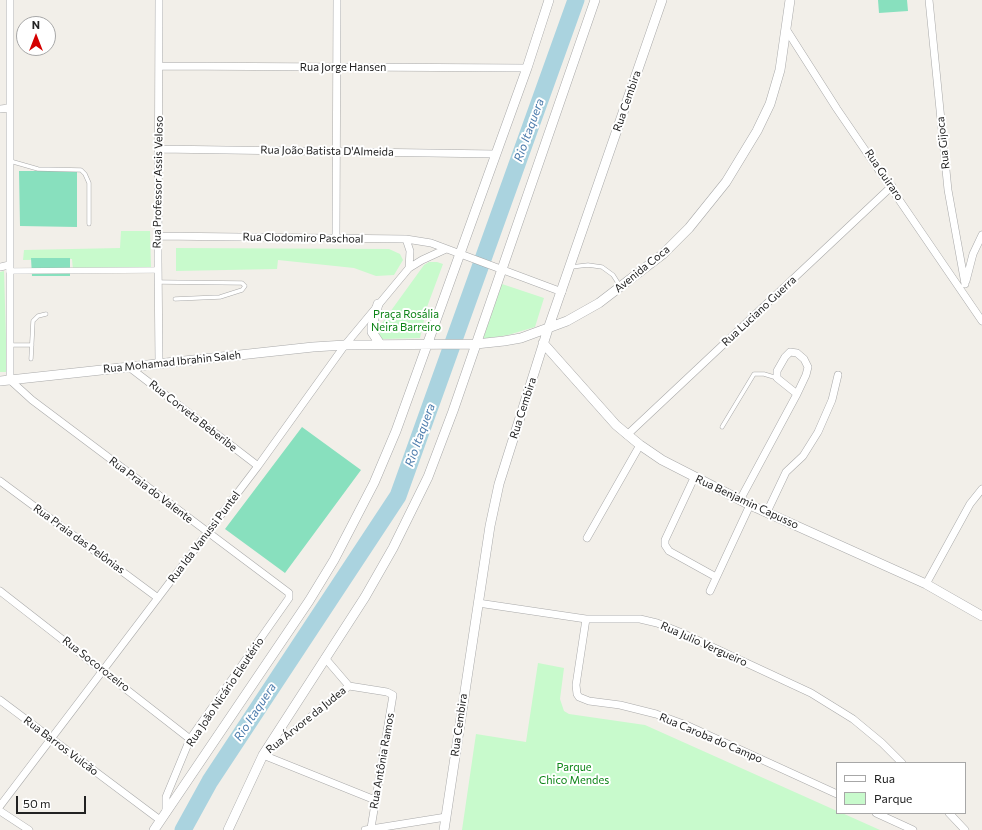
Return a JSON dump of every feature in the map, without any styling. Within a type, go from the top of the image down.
[{"type":"street","points":[[10,0],[8,165],[10,380]]},
{"type":"street","name":"Rua Professor Assis Veloso","points":[[159,0],[159,363]]},
{"type":"street","points":[[336,238],[338,151],[337,0]]},
{"type":"street","points":[[154,830],[286,637],[334,560],[374,483],[429,345],[459,254],[527,68],[550,0]]},
{"type":"street","points":[[228,830],[263,755],[365,597],[412,511],[440,447],[472,344],[498,269],[595,0]]},
{"type":"street","name":"Rua Cembira","points":[[444,830],[490,526],[499,484],[543,343],[562,292],[662,0]]},
{"type":"street","name":"Avenida Coca","points":[[345,345],[472,344],[521,338],[567,321],[599,303],[621,287],[663,254],[689,228],[741,159],[770,104],[780,70],[790,0]]},
{"type":"street","name":"Rua Gijoca","points":[[929,0],[948,190],[965,284]]},
{"type":"street","name":"Rua Guiraro","points":[[786,29],[837,109],[892,186],[982,321]]},
{"type":"street","name":"Rua Jorge Hansen","points":[[159,66],[527,68]]},
{"type":"street","points":[[0,108],[9,108]]},
{"type":"street","name":"Rua João Batista D'Almeida","points":[[159,149],[496,154]]},
{"type":"street","points":[[0,171],[8,165]]},
{"type":"street","name":"Rua Luciano Guerra","points":[[627,435],[892,186]]},
{"type":"street","points":[[964,295],[965,284],[973,254],[982,235]]},
{"type":"street","name":"Rua Clodomiro Paschoal","points":[[158,236],[406,239],[422,241],[446,249]]},
{"type":"street","points":[[406,239],[410,251],[409,268]]},
{"type":"street","points":[[446,249],[562,292]]},
{"type":"street","name":"Rua Ida Vanussi Puntel","points":[[0,806],[50,738],[258,466],[345,345],[409,268],[446,249]]},
{"type":"street","points":[[0,267],[158,270]]},
{"type":"street","points":[[378,304],[372,326],[372,332],[380,344]]},
{"type":"street","name":"Rua Benjamin Capusso","points":[[543,343],[627,435],[640,446],[662,460],[694,478],[750,505],[926,584],[982,616]]},
{"type":"street","name":"Rua Mohamad Ibrahin Saleh","points":[[0,381],[159,363],[345,345]]},
{"type":"street","points":[[740,500],[797,394],[806,375],[808,367],[804,359],[797,353],[790,352],[785,357],[777,371],[777,378],[797,394]]},
{"type":"street","name":"Rua Corveta Beberibe","points":[[129,367],[258,466]]},
{"type":"street","points":[[767,512],[786,472],[803,456],[818,432],[832,400],[838,375]]},
{"type":"street","name":"Rua Praia do Valente","points":[[10,380],[32,400],[207,533],[289,592],[289,598]]},
{"type":"street","points":[[587,538],[640,446]]},
{"type":"street","points":[[694,478],[665,540],[665,545],[669,551],[716,577]]},
{"type":"street","name":"Rua Praia das Pelônias","points":[[0,481],[158,598]]},
{"type":"street","points":[[926,584],[970,504],[982,489]]},
{"type":"street","points":[[710,591],[750,505]]},
{"type":"street","name":"Rua Socorozeiro","points":[[0,591],[190,738]]},
{"type":"street","name":"Rua João Nicário Eleutério","points":[[163,816],[166,797],[190,738],[289,598]]},
{"type":"street","name":"Rua Julio Vergueiro","points":[[478,603],[586,620],[640,619],[682,633],[810,693],[853,719],[901,762]]},
{"type":"street","name":"Rua Caroba do Campo","points":[[586,620],[576,685],[576,694],[579,697],[656,714],[686,725],[836,794]]},
{"type":"street","name":"Rua Árvore da Judea","points":[[326,658],[349,686],[387,692],[393,695]]},
{"type":"street","name":"Rua Árvore da Judea","points":[[263,755],[349,686]]},
{"type":"street","name":"Rua Antônia Ramos","points":[[368,829],[394,700],[393,695]]},
{"type":"street","name":"Rua Barros Vulcão","points":[[0,700],[50,738],[163,816]]},
{"type":"street","points":[[263,755],[375,800]]},
{"type":"street","points":[[0,810],[29,830]]},
{"type":"street","points":[[878,814],[913,830]]},
{"type":"street","points":[[950,814],[965,830]]},
{"type":"street","points":[[368,829],[446,817]]},
{"type":"lane","points":[[8,165],[38,169],[81,170],[85,174],[89,183],[89,224]]},
{"type":"lane","points":[[570,267],[588,265],[602,267],[613,275],[621,287]]},
{"type":"lane","points":[[158,282],[242,283],[245,286],[242,290],[220,297],[175,299]]},
{"type":"lane","points":[[31,359],[33,321],[38,316],[46,314]]},
{"type":"lane","points":[[10,345],[32,345]]},
{"type":"lane","points":[[722,427],[754,374],[764,374],[777,378]]},
{"type":"green space","points":[[878,0],[907,0],[908,11],[879,13]]},
{"type":"green space","points":[[19,171],[77,171],[77,227],[20,226]]},
{"type":"green space","points":[[121,231],[150,231],[151,268],[73,270],[72,259],[23,260],[24,250],[120,248]]},
{"type":"green space","points":[[176,248],[389,249],[400,254],[403,260],[394,275],[376,276],[354,268],[278,260],[277,269],[176,271]]},
{"type":"green space","points":[[31,258],[70,258],[70,276],[32,276]]},
{"type":"green space","name":"Praça Rosália Neira Barreiro","points":[[429,262],[443,264],[427,307],[420,338],[382,339],[377,330],[424,265]]},
{"type":"green space","points":[[4,271],[7,372],[0,372],[0,272]]},
{"type":"green space","points":[[502,284],[544,298],[535,327],[508,335],[483,339]]},
{"type":"green space","points":[[302,427],[361,470],[285,573],[225,529]]},
{"type":"green space","name":"Parque Chico Mendes","points":[[538,663],[564,668],[560,699],[564,711],[569,714],[645,725],[836,811],[836,814],[844,814],[880,830],[462,830],[476,734],[526,742]]},
{"type":"waterway","name":"Rio Itaquera","points":[[183,830],[210,781],[398,496],[576,0]]}]
